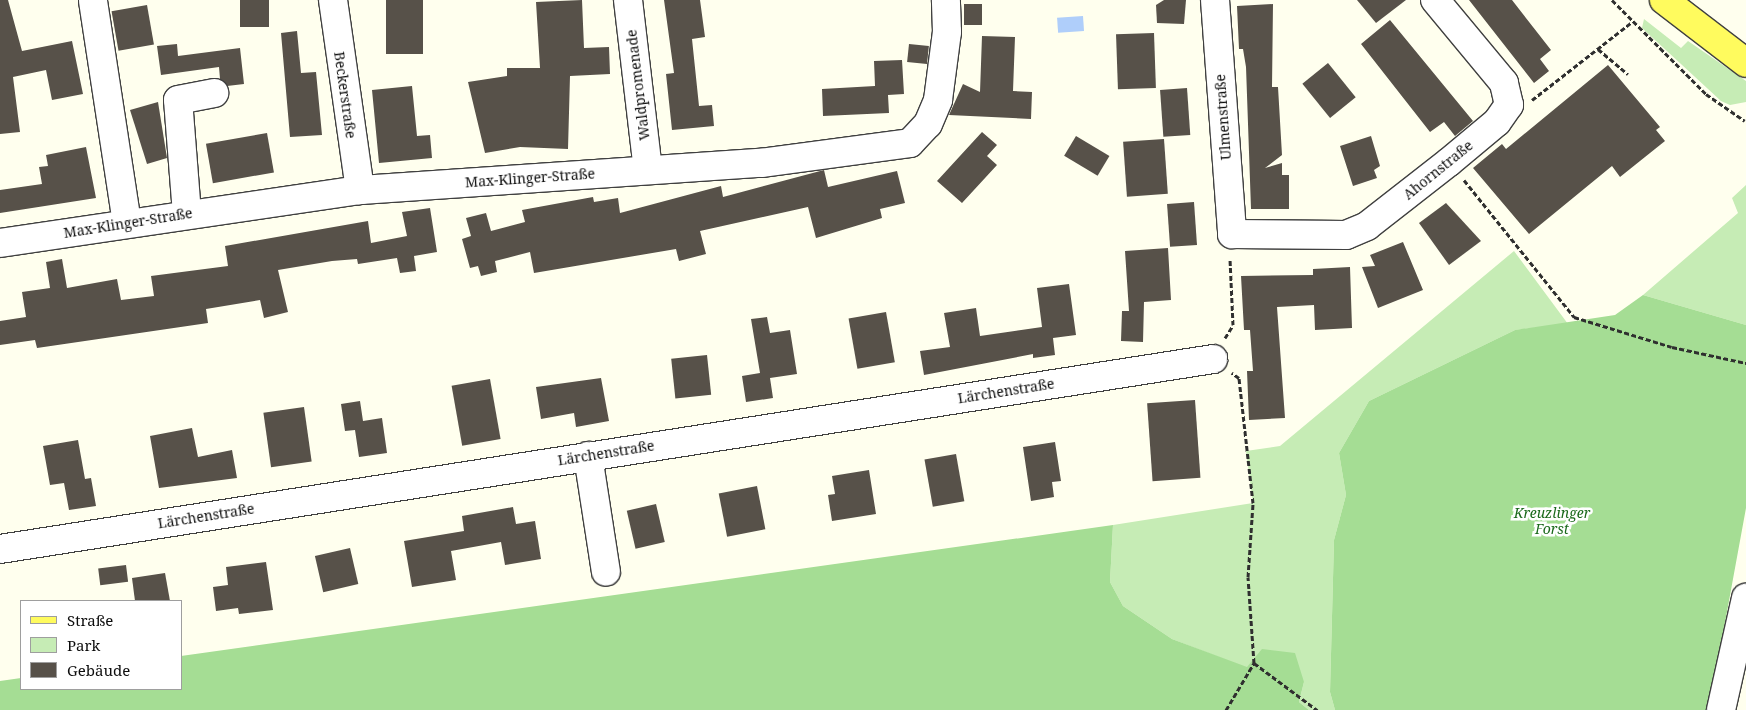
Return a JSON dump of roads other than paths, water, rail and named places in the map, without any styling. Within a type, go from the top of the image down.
[{"type":"main road","points":[[1664,0],[1746,62]]},
{"type":"street","name":"Beckerstraße","points":[[333,0],[360,190]]},
{"type":"street","name":"Waldpromenade","points":[[628,0],[648,169]]},
{"type":"street","name":"Max-Klinger-Straße","points":[[0,243],[360,190],[648,169],[761,163],[910,142],[928,124],[938,100],[947,32],[946,0]]},
{"type":"street","name":"Ulmenstraße","points":[[1215,0],[1232,234]]},
{"type":"street","name":"Ahornstraße","points":[[1232,234],[1346,235],[1368,226],[1497,122],[1509,105],[1504,83],[1435,0]]},
{"type":"street","points":[[93,1],[127,223]]},
{"type":"street","points":[[187,214],[178,100],[214,93]]},
{"type":"street","name":"Lärchenstraße","points":[[0,549],[1213,360]]},
{"type":"street","points":[[588,456],[606,572]]},
{"type":"street","points":[[1721,710],[1746,598]]},
{"type":"water","points":[[1083,16],[1084,31],[1058,33],[1057,18]]},
{"type":"park label","name":"Kreuzlinger Forst","points":[[1552,522]]}]
